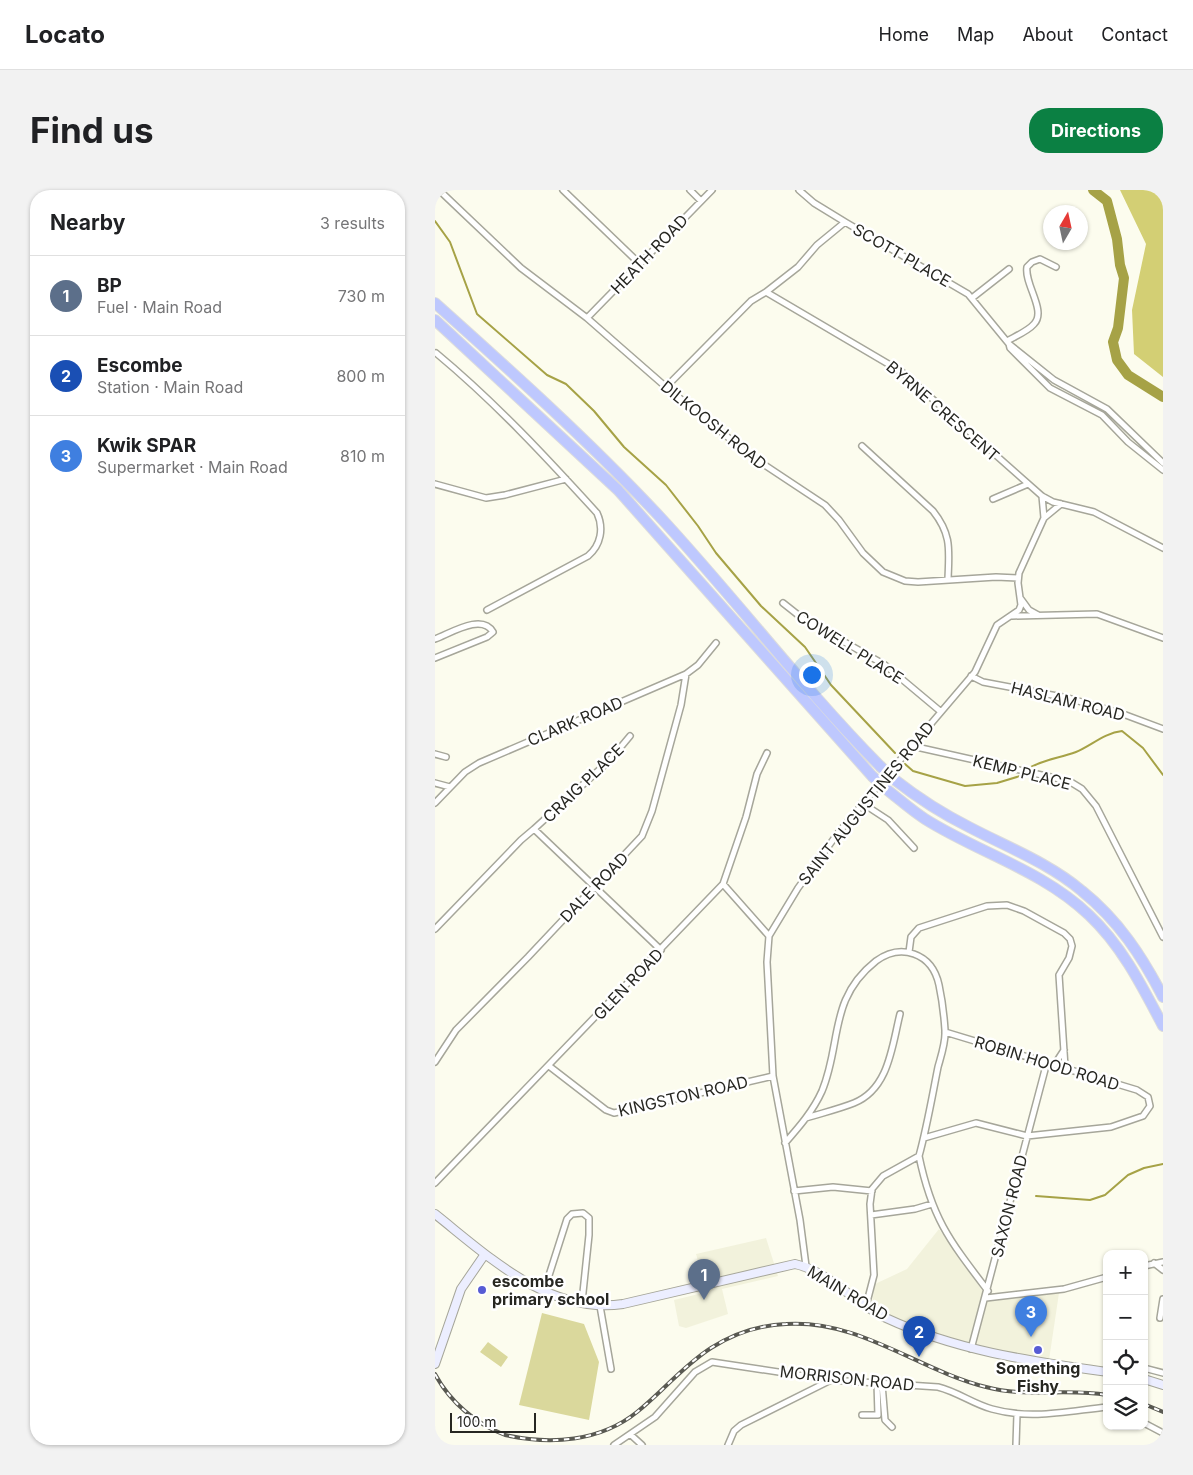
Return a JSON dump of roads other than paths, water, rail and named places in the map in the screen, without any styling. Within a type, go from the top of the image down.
[{"type":"highway","points":[[435,303],[567,422],[614,468],[880,766],[895,780],[938,810],[1029,857],[1081,890],[1104,910],[1126,935],[1146,964],[1163,996]]},
{"type":"highway","points":[[435,320],[582,454],[629,502],[871,776],[925,819],[1024,870],[1070,898],[1090,916],[1123,954],[1163,1026]]},
{"type":"main road","name":"MAIN ROAD","points":[[435,1214],[521,1280],[544,1291],[582,1302],[600,1306],[623,1304],[788,1264],[805,1266],[889,1319],[971,1349],[1015,1359],[1103,1371]]},
{"type":"main road","points":[[435,1362],[461,1289],[485,1254]]},
{"type":"main road","points":[[1148,1380],[1163,1385]]},
{"type":"street","name":"DILKOOSH ROAD","points":[[439,190],[521,268],[587,318],[666,387],[751,456],[825,505],[839,520],[863,553],[883,572],[905,581],[1018,578]]},
{"type":"street","points":[[563,190],[640,264]]},
{"type":"street","points":[[690,190],[701,201]]},
{"type":"street","name":"HEATH ROAD","points":[[587,318],[712,190]]},
{"type":"street","points":[[799,190],[814,204],[845,222]]},
{"type":"street","name":"SCOTT PLACE","points":[[766,292],[798,266],[817,245],[845,222],[972,298],[1008,343],[1054,380],[1107,409],[1162,465]]},
{"type":"street","points":[[1008,343],[1033,326],[1037,319],[1037,306],[1027,278],[1027,267],[1032,262],[1040,259],[1056,266]]},
{"type":"street","points":[[972,298],[1009,269]]},
{"type":"street","points":[[666,387],[751,301],[766,292]]},
{"type":"street","name":"BYRNE CRESCENT","points":[[766,292],[902,372],[1042,496],[1061,504],[1094,512],[1163,548]]},
{"type":"street","name":"SCOTT PLACE","points":[[1008,343],[1010,348],[1027,367],[1050,388],[1102,415],[1128,442],[1162,465]]},
{"type":"street","points":[[436,353],[492,402],[552,462],[597,513],[600,520],[601,534],[592,553],[577,564],[487,610]]},
{"type":"street","points":[[862,446],[933,511],[943,523],[949,545],[948,579]]},
{"type":"street","points":[[435,484],[486,498],[566,479]]},
{"type":"street","points":[[993,499],[1028,484]]},
{"type":"street","points":[[1042,496],[1044,518]]},
{"type":"street","points":[[1041,616],[1029,610],[1021,599],[1018,578],[1044,518],[1061,504]]},
{"type":"street","name":"SAINT AUGUSTINES ROAD","points":[[805,1266],[804,1243],[773,1076],[767,962],[769,936],[798,888],[862,803],[971,676],[997,625],[1019,610],[1021,599]]},
{"type":"street","name":"COWELL PLACE","points":[[783,603],[802,618],[885,665],[940,711]]},
{"type":"street","points":[[1012,616],[1097,614],[1163,638]]},
{"type":"street","points":[[435,639],[478,623],[484,624],[493,632],[487,637],[435,658]]},
{"type":"street","name":"CLARK ROAD","points":[[435,803],[465,772],[479,763],[686,674],[698,665],[716,643]]},
{"type":"street","name":"DALE ROAD","points":[[435,1062],[456,1030],[595,887],[635,844],[646,828],[681,705],[686,674]]},
{"type":"street","name":"HASLAM ROAD","points":[[971,676],[983,682],[1060,696],[1106,709],[1163,730]]},
{"type":"street","name":"CRAIG PLACE","points":[[435,929],[521,840],[603,766],[630,736]]},
{"type":"street","name":"KEMP PLACE","points":[[912,746],[1069,781],[1082,789],[1102,814],[1163,937]]},
{"type":"street","name":"GLEN ROAD","points":[[435,1183],[723,884],[738,844],[757,774],[767,753]]},
{"type":"street","points":[[435,754],[446,757]]},
{"type":"street","points":[[435,783],[450,787]]},
{"type":"street","points":[[862,803],[888,820],[914,848]]},
{"type":"street","points":[[535,829],[661,950]]},
{"type":"street","points":[[723,884],[769,936]]},
{"type":"street","points":[[909,952],[911,936],[919,928],[967,912],[999,906],[1015,907],[1064,933],[1070,939],[1072,946],[1069,958],[1059,975],[1065,1067]]},
{"type":"street","points":[[785,1143],[806,1118],[824,1084],[838,1017],[850,990],[869,967],[882,957],[901,951],[921,956],[928,963],[937,978],[945,1032],[919,1156],[926,1188],[950,1242],[987,1291]]},
{"type":"street","points":[[806,1118],[855,1103],[874,1089],[884,1075],[901,1014]]},
{"type":"street","name":"ROBIN HOOD ROAD","points":[[945,1032],[1137,1090],[1148,1097],[1150,1106],[1147,1114],[1121,1124],[1102,1128],[1027,1136]]},
{"type":"street","points":[[1055,1064],[1064,1049]]},
{"type":"street","name":"SAXON ROAD","points":[[971,1349],[1047,1062]]},
{"type":"street","name":"KINGSTON ROAD","points":[[549,1066],[607,1110],[614,1113],[773,1076]]},
{"type":"street","points":[[924,1138],[963,1126],[981,1123],[1027,1136]]},
{"type":"street","points":[[866,1306],[874,1275],[871,1215],[872,1191],[883,1176],[919,1156]]},
{"type":"street","points":[[794,1191],[833,1187],[872,1191]]},
{"type":"street","points":[[871,1215],[915,1209],[932,1204]]},
{"type":"street","points":[[544,1291],[567,1219],[572,1214],[583,1213],[589,1218],[589,1235],[582,1302]]},
{"type":"street","points":[[1148,1265],[1163,1262]]},
{"type":"street","points":[[1154,1263],[1163,1270]]},
{"type":"street","points":[[986,1298],[1064,1289],[1103,1278]]},
{"type":"street","points":[[1160,1318],[1163,1299]]},
{"type":"street","points":[[600,1306],[611,1369]]},
{"type":"street","name":"MORRISON ROAD","points":[[614,1445],[631,1435],[664,1409],[695,1372],[712,1362],[831,1380],[939,1387],[989,1408],[1017,1414],[1045,1415],[1103,1408]]},
{"type":"street","points":[[1148,1369],[1163,1374]]},
{"type":"street","points":[[729,1445],[734,1431],[741,1425],[831,1380]]},
{"type":"street","points":[[862,1415],[878,1415],[879,1384]]},
{"type":"street","points":[[879,1384],[885,1420],[893,1427]]},
{"type":"street","points":[[1015,1445],[1017,1414]]},
{"type":"street","points":[[1148,1425],[1163,1433]]},
{"type":"street","points":[[631,1435],[642,1445]]},
{"type":"waterway","points":[[1093,190],[1107,201],[1117,239],[1120,265],[1124,278],[1118,328],[1113,342],[1117,360],[1128,375],[1163,397]]},
{"type":"waterway","points":[[435,221],[450,242],[477,314],[547,375],[566,384],[594,411],[624,447],[666,485],[716,553],[761,606],[805,647],[831,685],[895,753]]},
{"type":"waterway","points":[[1031,767],[1076,752],[1103,737],[1122,731],[1143,748],[1163,775]]},
{"type":"waterway","points":[[905,764],[913,771],[965,786],[997,783],[1020,776]]},
{"type":"waterway","points":[[1036,1196],[1090,1200],[1105,1195],[1128,1175],[1144,1168],[1163,1164]]},
{"type":"railway","points":[[435,1374],[456,1403],[484,1425],[505,1435],[539,1440],[574,1438],[607,1430],[637,1412],[691,1363],[711,1348],[728,1338],[747,1331],[766,1326],[786,1324],[813,1325],[838,1329],[863,1337],[936,1369],[986,1387],[1031,1393],[1077,1392],[1103,1394]]},
{"type":"railway","points":[[1148,1406],[1163,1412]]},
{"type":"place","name":"escombe primary school","points":[[482,1290]]},
{"type":"place","name":"BP","points":[[704,1300]]},
{"type":"place","name":"Kwik SPAR","points":[[1031,1337]]},
{"type":"place","name":"Something Fishy","points":[[1038,1350]]},
{"type":"place","name":"Escombe","points":[[919,1357]]}]
